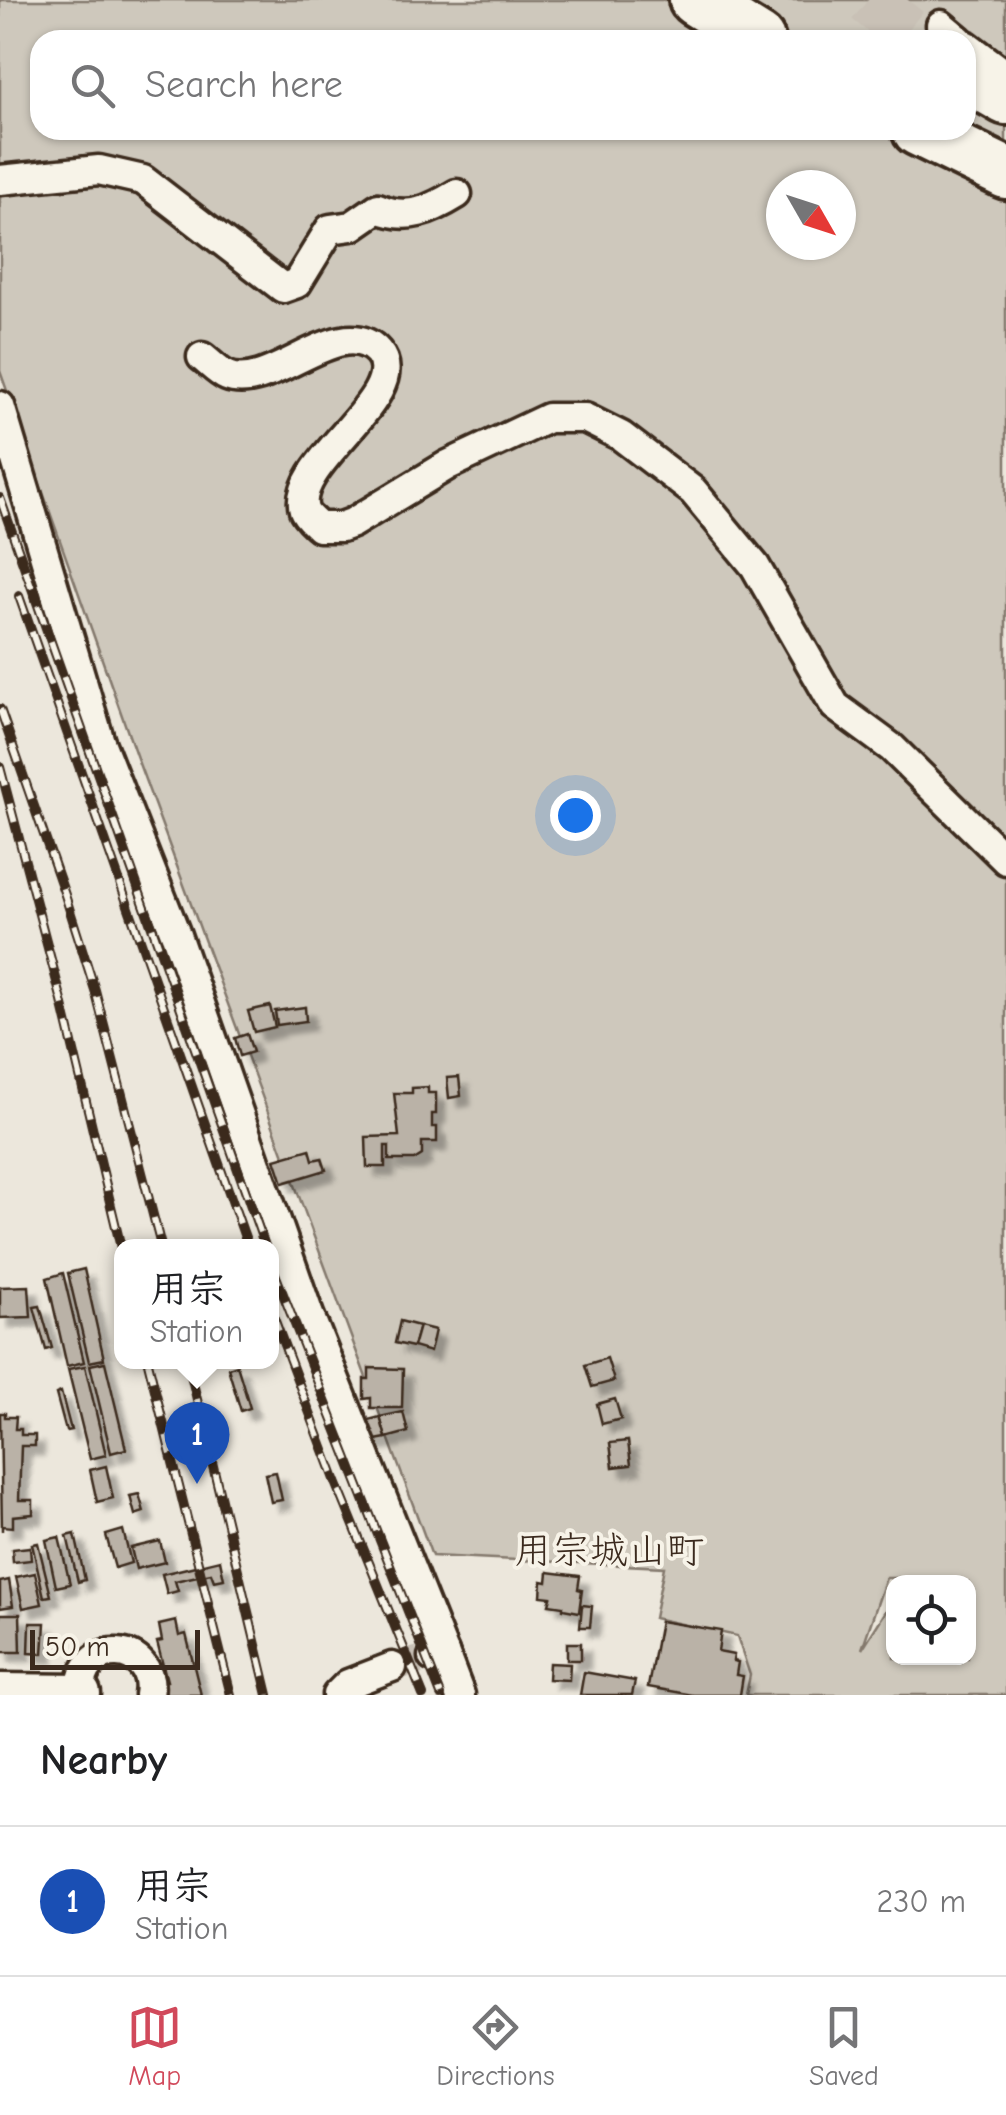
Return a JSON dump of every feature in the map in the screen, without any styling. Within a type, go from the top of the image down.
[{"type":"highway","points":[[695,0],[744,30]]},
{"type":"highway","points":[[938,140],[1006,173]]},
{"type":"main road","points":[[0,1693],[81,1694]]},
{"type":"street","points":[[0,180],[99,170],[142,180],[284,288],[298,284],[330,229],[352,226],[378,208],[396,216],[417,213],[457,194]]},
{"type":"street","points":[[202,356],[228,376],[250,376],[339,341],[362,340],[378,352],[384,362],[380,390],[313,473],[304,493],[304,511],[319,527],[341,527],[352,522],[448,465],[548,418],[586,418],[621,436],[693,491],[755,566],[834,706],[892,748],[1006,860]]},
{"type":"street","points":[[0,406],[100,742],[176,935],[309,1315],[438,1655],[460,1695]]},
{"type":"street","points":[[81,1694],[80,1681],[90,1664],[99,1656],[118,1652],[140,1662],[148,1675],[148,1695]]},
{"type":"street","points":[[337,1695],[348,1684],[392,1667]]},
{"type":"shaded area","points":[[0,0],[1006,0],[1006,1695],[746,1695],[750,1675],[737,1636],[654,1618],[664,1567],[432,1556],[137,758],[0,371]]},
{"type":"building","points":[[270,1006],[275,1027],[254,1032],[248,1011]]},
{"type":"building","points":[[305,1007],[306,1021],[277,1025],[275,1011]]},
{"type":"building","points":[[247,1034],[253,1052],[240,1056],[235,1038]]},
{"type":"building","points":[[459,1077],[461,1096],[449,1098],[447,1078]]},
{"type":"building","points":[[428,1087],[428,1093],[436,1093],[432,1127],[437,1127],[437,1142],[422,1142],[422,1155],[414,1160],[389,1160],[389,1146],[385,1146],[385,1167],[367,1167],[366,1137],[399,1136],[394,1093],[412,1093],[412,1088]]},
{"type":"building","points":[[310,1149],[313,1160],[322,1158],[326,1170],[283,1183],[275,1159]]},
{"type":"building","points":[[84,1269],[104,1359],[89,1362],[68,1273]]},
{"type":"building","points":[[63,1273],[84,1362],[67,1366],[47,1278]]},
{"type":"building","points":[[29,1286],[31,1317],[0,1318],[0,1287]]},
{"type":"building","points":[[40,1306],[52,1348],[46,1350],[34,1307]]},
{"type":"building","points":[[400,1321],[419,1326],[413,1347],[395,1343]]},
{"type":"building","points":[[419,1326],[435,1330],[430,1352],[413,1347]]},
{"type":"building","points":[[607,1358],[614,1381],[592,1387],[585,1365]]},
{"type":"building","points":[[105,1362],[126,1449],[111,1453],[90,1365]]},
{"type":"building","points":[[85,1366],[106,1455],[90,1459],[68,1369]]},
{"type":"building","points":[[369,1368],[403,1369],[402,1408],[371,1408],[371,1398],[364,1399],[364,1379],[369,1379]]},
{"type":"building","points":[[228,1369],[238,1369],[250,1408],[241,1411]]},
{"type":"building","points":[[61,1392],[71,1430],[66,1431],[56,1394]]},
{"type":"building","points":[[615,1399],[621,1419],[602,1424],[597,1404]]},
{"type":"building","points":[[403,1412],[408,1432],[386,1438],[380,1417]]},
{"type":"building","points":[[0,1413],[16,1417],[15,1429],[21,1429],[21,1435],[35,1435],[35,1446],[21,1446],[19,1500],[33,1500],[33,1514],[13,1516],[13,1527],[2,1526],[2,1531]]},
{"type":"building","points":[[380,1417],[386,1438],[370,1441],[365,1421]]},
{"type":"building","points":[[628,1441],[631,1465],[613,1467],[610,1443]]},
{"type":"building","points":[[106,1466],[113,1498],[97,1502],[90,1470]]},
{"type":"building","points":[[276,1472],[282,1500],[271,1502],[265,1474]]},
{"type":"building","points":[[139,1494],[144,1512],[135,1515],[130,1496]]},
{"type":"building","points":[[123,1530],[131,1563],[115,1568],[106,1535]]},
{"type":"building","points":[[75,1534],[85,1580],[78,1582],[67,1536]]},
{"type":"building","points":[[59,1537],[70,1584],[56,1587],[46,1540]]},
{"type":"building","points":[[160,1541],[165,1562],[136,1569],[131,1548]]},
{"type":"building","points":[[38,1543],[51,1596],[44,1597],[32,1544]]},
{"type":"building","points":[[30,1547],[31,1560],[13,1562],[12,1549]]},
{"type":"building","points":[[220,1560],[224,1579],[214,1581],[211,1573],[175,1581],[178,1591],[167,1594],[162,1574]]},
{"type":"building","points":[[548,1572],[580,1576],[579,1612],[549,1604],[551,1597],[541,1596],[542,1581],[547,1582]]},
{"type":"building","points":[[35,1573],[42,1604],[23,1608],[16,1577]]},
{"type":"building","points":[[9,1580],[13,1606],[0,1608],[0,1582]]},
{"type":"building","points":[[582,1605],[592,1606],[590,1627],[580,1627]]},
{"type":"building","points":[[0,1614],[20,1614],[21,1652],[0,1652]]},
{"type":"building","points":[[176,1621],[179,1636],[186,1634],[201,1695],[164,1695],[161,1682],[167,1681],[157,1642],[162,1641],[159,1625]]},
{"type":"building","points":[[660,1621],[721,1631],[718,1652],[734,1655],[733,1661],[738,1662],[736,1675],[743,1676],[740,1695],[693,1695],[648,1687]]},
{"type":"building","points":[[30,1623],[45,1623],[43,1654],[29,1653]]},
{"type":"building","points":[[567,1643],[581,1643],[581,1660],[567,1660]]},
{"type":"building","points":[[549,1663],[570,1664],[569,1680],[548,1679]]},
{"type":"building","points":[[584,1672],[635,1681],[632,1695],[580,1695]]},
{"type":"tunnel","points":[[868,0],[906,30]]},
{"type":"tunnel","points":[[392,1667],[433,1657]]},
{"type":"railway","points":[[0,498],[263,1239]]},
{"type":"railway","points":[[19,596],[246,1239]]},
{"type":"railway","points":[[0,709],[95,990],[159,1239]]},
{"type":"railway","points":[[0,767],[119,1239]]},
{"type":"railway","points":[[279,1284],[441,1695]]},
{"type":"railway","points":[[279,1331],[423,1695]]},
{"type":"railway","points":[[150,1369],[231,1695]]},
{"type":"railway","points":[[190,1369],[268,1695]]},
{"type":"place","name":"用宗","points":[[197,1484]]},
{"type":"district","name":"用宗城山町","points":[[609,1551]]}]
